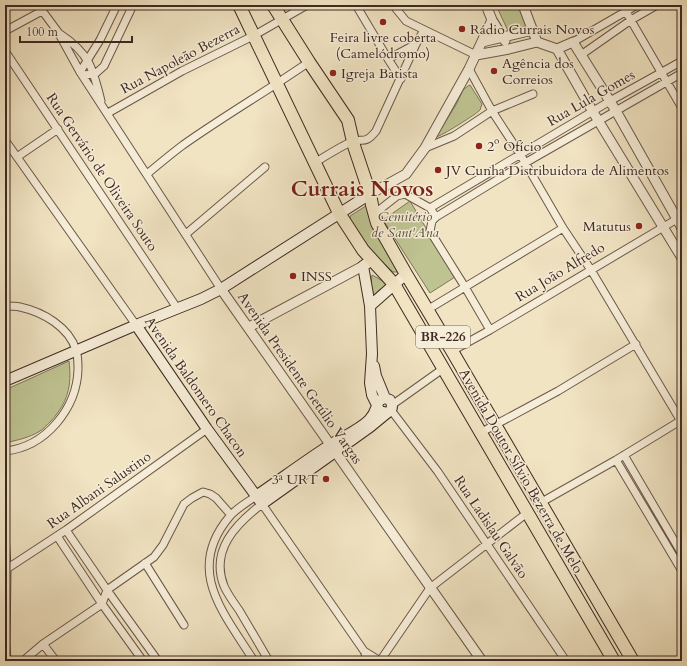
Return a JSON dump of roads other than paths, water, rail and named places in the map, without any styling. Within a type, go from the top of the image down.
[{"type":"highway","name":"Avenida Doutor Sílvio Bezerra de Melo","points":[[239,5],[339,213],[358,243],[368,263],[394,284],[614,661]]},
{"type":"highway","name":"Avenida Doutor Sílvio Bezerra de Melo","points":[[273,5],[348,120],[351,129],[352,141],[378,223],[406,274],[633,661]]},
{"type":"main road","points":[[5,381],[221,289],[370,194]]},
{"type":"main road","points":[[259,500],[368,422],[385,407],[376,376],[372,354],[368,263]]},
{"type":"main road","points":[[370,306],[406,274]]},
{"type":"main road","name":"Avenida Baldomero Chacon","points":[[136,325],[207,429],[259,500]]},
{"type":"street","points":[[117,5],[81,74],[95,74],[104,66],[133,5]]},
{"type":"street","name":"Rua Napoleão Bezerra","points":[[108,113],[182,71],[253,36],[307,5]]},
{"type":"street","points":[[356,5],[401,79]]},
{"type":"street","points":[[393,5],[406,21],[476,55],[537,42],[557,49],[593,112],[682,258]]},
{"type":"street","points":[[486,5],[492,20],[509,49]]},
{"type":"street","points":[[523,5],[537,42]]},
{"type":"street","points":[[557,49],[573,42],[624,8],[637,5]]},
{"type":"street","points":[[566,66],[631,20],[657,5]]},
{"type":"street","points":[[5,31],[40,8]]},
{"type":"street","name":"Avenida Presidente Getúlio Vargas","points":[[40,8],[58,32],[81,74],[108,113],[221,289],[482,661]]},
{"type":"street","points":[[624,8],[682,108]]},
{"type":"street","points":[[370,194],[406,174],[425,148],[469,69],[492,20]]},
{"type":"street","points":[[314,163],[352,141],[366,141],[376,131],[416,44],[424,30]]},
{"type":"street","points":[[482,42],[533,30]]},
{"type":"street","name":"Avenida Presidente Getúlio Vargas","points":[[58,32],[69,40],[88,60],[95,74],[102,106]]},
{"type":"street","points":[[573,42],[616,110],[679,218],[682,228]]},
{"type":"street","points":[[388,59],[416,44]]},
{"type":"street","name":"Rua Gervário de Oliveira Souto","points":[[5,51],[177,308]]},
{"type":"street","name":"Rua Lula Gomes","points":[[430,208],[610,101],[682,61]]},
{"type":"street","points":[[147,174],[182,146],[309,62]]},
{"type":"street","points":[[469,69],[492,111],[520,154],[563,228],[591,270],[636,344],[681,422],[540,503]]},
{"type":"street","name":"Rua Lula Gomes","points":[[436,217],[525,163],[682,73]]},
{"type":"street","points":[[425,148],[454,136],[492,111],[533,94]]},
{"type":"street","points":[[17,157],[58,129]]},
{"type":"street","name":"Avenida Baldomero Chacon","points":[[5,140],[136,325]]},
{"type":"street","points":[[186,234],[266,167]]},
{"type":"street","points":[[483,176],[489,185]]},
{"type":"street","points":[[374,214],[397,196],[405,194],[430,208],[436,217],[432,221],[430,232],[490,330]]},
{"type":"street","name":"Rua João Alfredo","points":[[452,351],[679,218]]},
{"type":"street","points":[[427,310],[563,228]]},
{"type":"street","points":[[249,327],[368,263]]},
{"type":"street","points":[[5,306],[20,307],[38,313],[50,319],[61,328],[70,338],[76,351],[78,379],[73,398],[63,415],[52,429],[26,445],[5,451]]},
{"type":"street","points":[[480,433],[558,391],[636,344]]},
{"type":"street","points":[[385,407],[444,368]]},
{"type":"street","name":"Rua Ladislau Galvão","points":[[385,407],[438,472],[566,661]]},
{"type":"street","name":"Rua Albani Salustino","points":[[6,570],[66,530],[207,429]]},
{"type":"street","points":[[624,455],[682,554]]},
{"type":"street","points":[[616,460],[682,571]]},
{"type":"street","points":[[23,661],[43,644],[103,601],[107,590],[154,557],[184,504],[203,492],[210,494],[230,516]]},
{"type":"street","points":[[254,661],[219,604],[212,587],[208,570],[209,554],[216,535],[230,516],[259,500]]},
{"type":"street","points":[[259,500],[231,533],[222,551],[220,569],[224,586],[269,661]]},
{"type":"street","name":"Avenida Baldomero Chacon","points":[[259,500],[364,651],[368,661]]},
{"type":"street","points":[[380,661],[430,588],[527,513]]},
{"type":"street","points":[[66,530],[158,661]]},
{"type":"street","points":[[5,534],[6,644],[8,661]]},
{"type":"street","points":[[57,536],[143,661]]},
{"type":"street","points":[[145,563],[184,626]]},
{"type":"street","points":[[43,644],[56,661]]},
{"type":"street","name":"Avenida Baldomero Chacon","points":[[364,651],[380,661]]},
{"type":"place","name":"Feira livre coberta (Camelódromo)","points":[[383,22]]},
{"type":"place","name":"Rádio Currais Novos","points":[[462,29]]},
{"type":"place","name":"Agência dos Correios","points":[[494,71]]},
{"type":"place","name":"Igreja Batista","points":[[333,73]]},
{"type":"place","name":"2º Ofício","points":[[479,146]]},
{"type":"place","name":"JV Cunha Distribuidora de Alimentos","points":[[438,170]]},
{"type":"place","name":"Matutus","points":[[639,226]]},
{"type":"place","name":"INSS","points":[[293,276]]},
{"type":"place","name":"3ª URT","points":[[326,479]]},
{"type":"district","name":"Currais Novos","points":[[362,189]]},
{"type":"park label","name":"Cemitério de Sant'Ana","points":[[405,224]]}]
